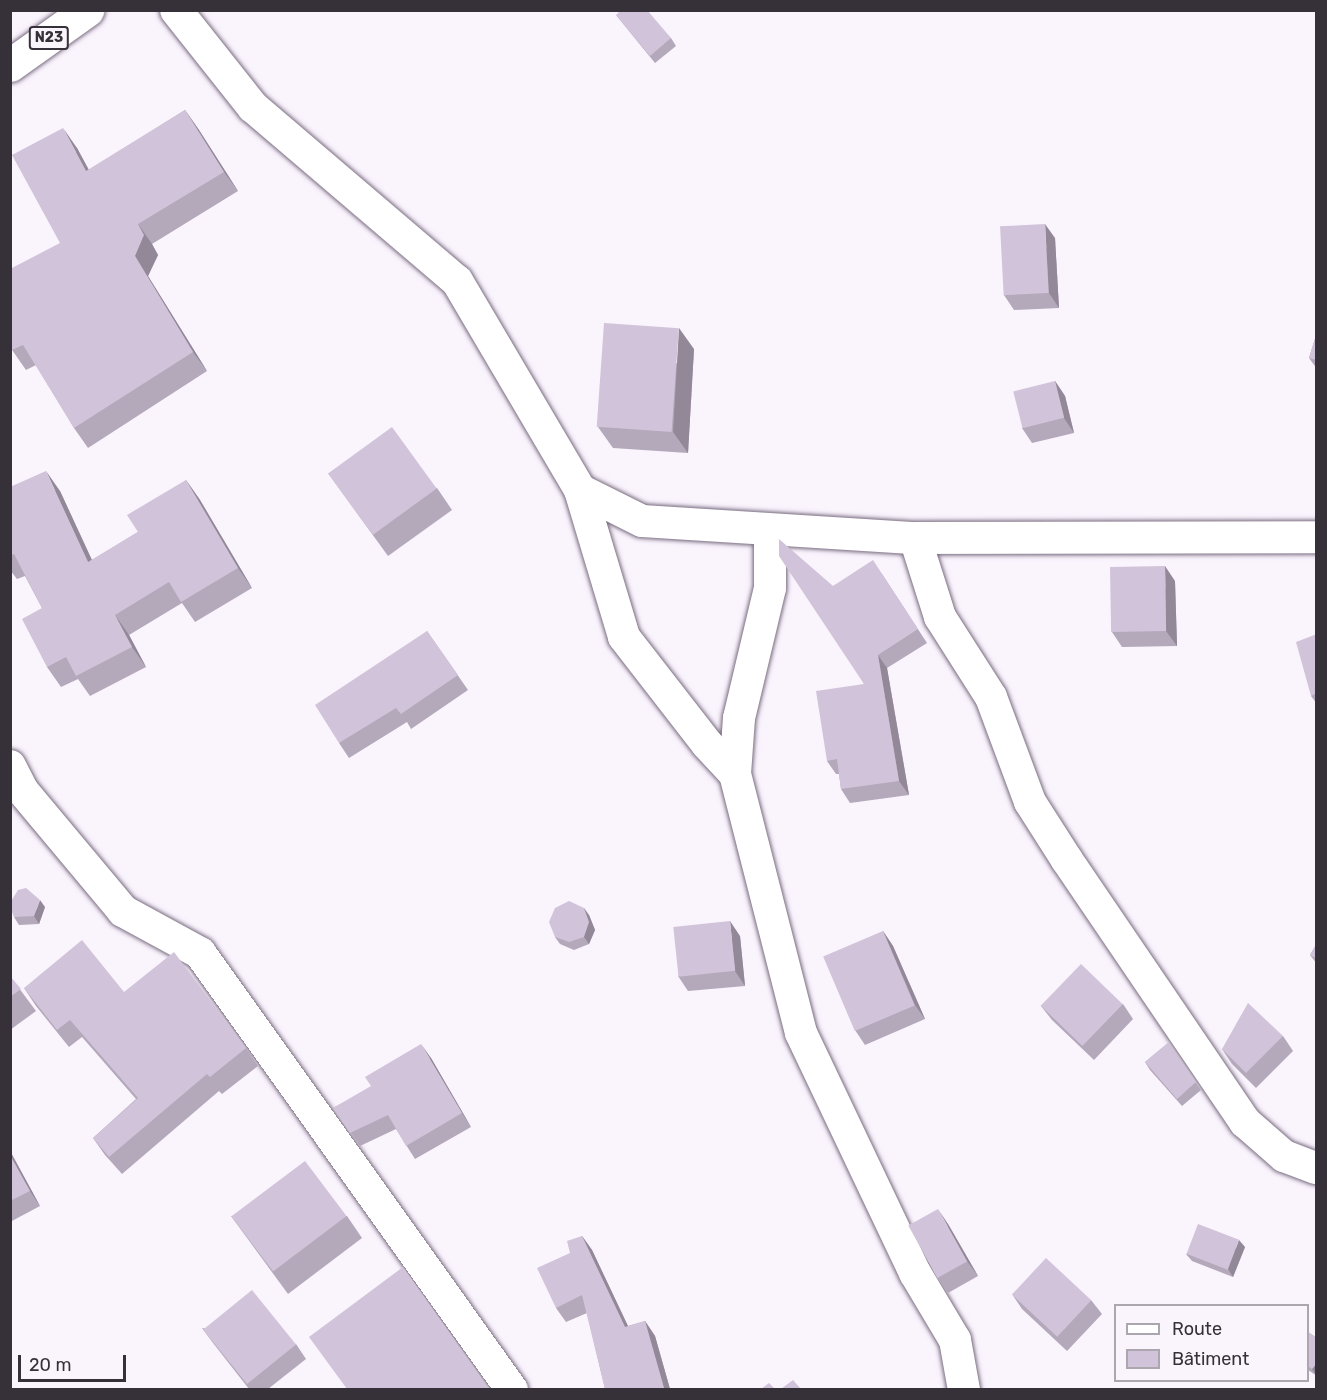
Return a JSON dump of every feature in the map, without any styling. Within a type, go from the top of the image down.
[{"type":"highway","name":"N23","points":[[10,65],[87,10]]},
{"type":"street","points":[[176,10],[253,107],[458,281],[580,490],[624,638],[706,744],[735,774]]},
{"type":"street","points":[[580,490],[642,521],[770,530],[915,538],[1317,537]]},
{"type":"street","points":[[770,530],[770,588],[739,718],[735,774],[801,1033],[915,1273],[955,1340],[964,1389]]},
{"type":"street","points":[[915,538],[940,616],[992,697],[1030,802],[1245,1122],[1284,1156],[1317,1168]]},
{"type":"street","points":[[10,766],[22,790],[123,911],[200,953],[512,1389]]},
{"type":"building","points":[[621,10],[647,10],[671,38],[650,56],[616,15]]},
{"type":"building","points":[[185,110],[224,172],[138,224],[144,235],[135,256],[193,352],[74,428],[23,345],[12,350],[10,347],[10,269],[60,243],[12,155],[63,128],[86,171]]},
{"type":"building","points":[[1045,224],[1049,293],[1004,295],[1000,226]]},
{"type":"building","points":[[604,323],[679,328],[672,432],[597,427]]},
{"type":"building","points":[[1317,332],[1317,360],[1309,358]]},
{"type":"building","points":[[1055,381],[1064,418],[1022,428],[1013,391]]},
{"type":"building","points":[[392,427],[437,488],[373,535],[328,473]]},
{"type":"building","points":[[46,471],[88,562],[138,532],[127,515],[186,480],[238,568],[181,602],[169,582],[115,615],[132,647],[76,676],[66,657],[47,667],[22,619],[42,608],[14,554],[10,556],[10,487]]},
{"type":"building","points":[[779,539],[833,586],[873,560],[918,629],[878,655],[899,781],[841,789],[837,759],[827,761],[816,691],[864,684],[779,556]]},
{"type":"building","points":[[1165,566],[1166,631],[1111,632],[1110,567]]},
{"type":"building","points":[[427,631],[458,675],[401,714],[396,708],[339,743],[315,705]]},
{"type":"building","points":[[1317,634],[1317,693],[1311,696],[1296,642]]},
{"type":"building","points":[[26,888],[40,900],[34,916],[14,917],[10,903],[18,890]]},
{"type":"building","points":[[569,901],[584,908],[589,922],[584,937],[569,942],[555,937],[549,922],[555,908]]},
{"type":"building","points":[[730,921],[735,971],[679,977],[673,927]]},
{"type":"building","points":[[883,931],[915,1006],[855,1031],[823,956]]},
{"type":"building","points":[[82,940],[124,992],[174,952],[246,1048],[210,1077],[207,1074],[109,1157],[93,1138],[138,1098],[70,1020],[57,1030],[24,988]]},
{"type":"building","points":[[1317,943],[1317,959],[1310,955]]},
{"type":"building","points":[[1081,964],[1123,1004],[1082,1046],[1041,1006]]},
{"type":"building","points":[[10,976],[21,989],[10,997]]},
{"type":"building","points":[[1248,1003],[1283,1036],[1246,1073],[1222,1049]]},
{"type":"building","points":[[1168,1043],[1196,1082],[1177,1099],[1145,1062]]},
{"type":"building","points":[[421,1044],[462,1113],[406,1146],[388,1115],[350,1133],[333,1108],[371,1086],[365,1077]]},
{"type":"building","points":[[10,1155],[30,1191],[10,1201]]},
{"type":"building","points":[[305,1161],[347,1216],[273,1271],[232,1216]]},
{"type":"building","points":[[938,1209],[967,1261],[937,1278],[908,1225]]},
{"type":"building","points":[[1198,1224],[1239,1240],[1228,1270],[1187,1254]]},
{"type":"building","points":[[582,1236],[625,1327],[645,1321],[664,1388],[605,1389],[582,1295],[556,1308],[537,1268],[570,1253],[567,1241]]},
{"type":"building","points":[[1046,1258],[1091,1300],[1057,1337],[1012,1295]]},
{"type":"building","points":[[403,1267],[491,1389],[347,1389],[309,1337]]},
{"type":"building","points":[[252,1290],[296,1344],[247,1384],[203,1330]]},
{"type":"building","points":[[1309,1333],[1317,1338],[1317,1363],[1312,1369],[1309,1367]]},
{"type":"building","points":[[793,1380],[801,1389],[781,1389]]},
{"type":"building","points":[[769,1383],[775,1389],[761,1389]]}]
